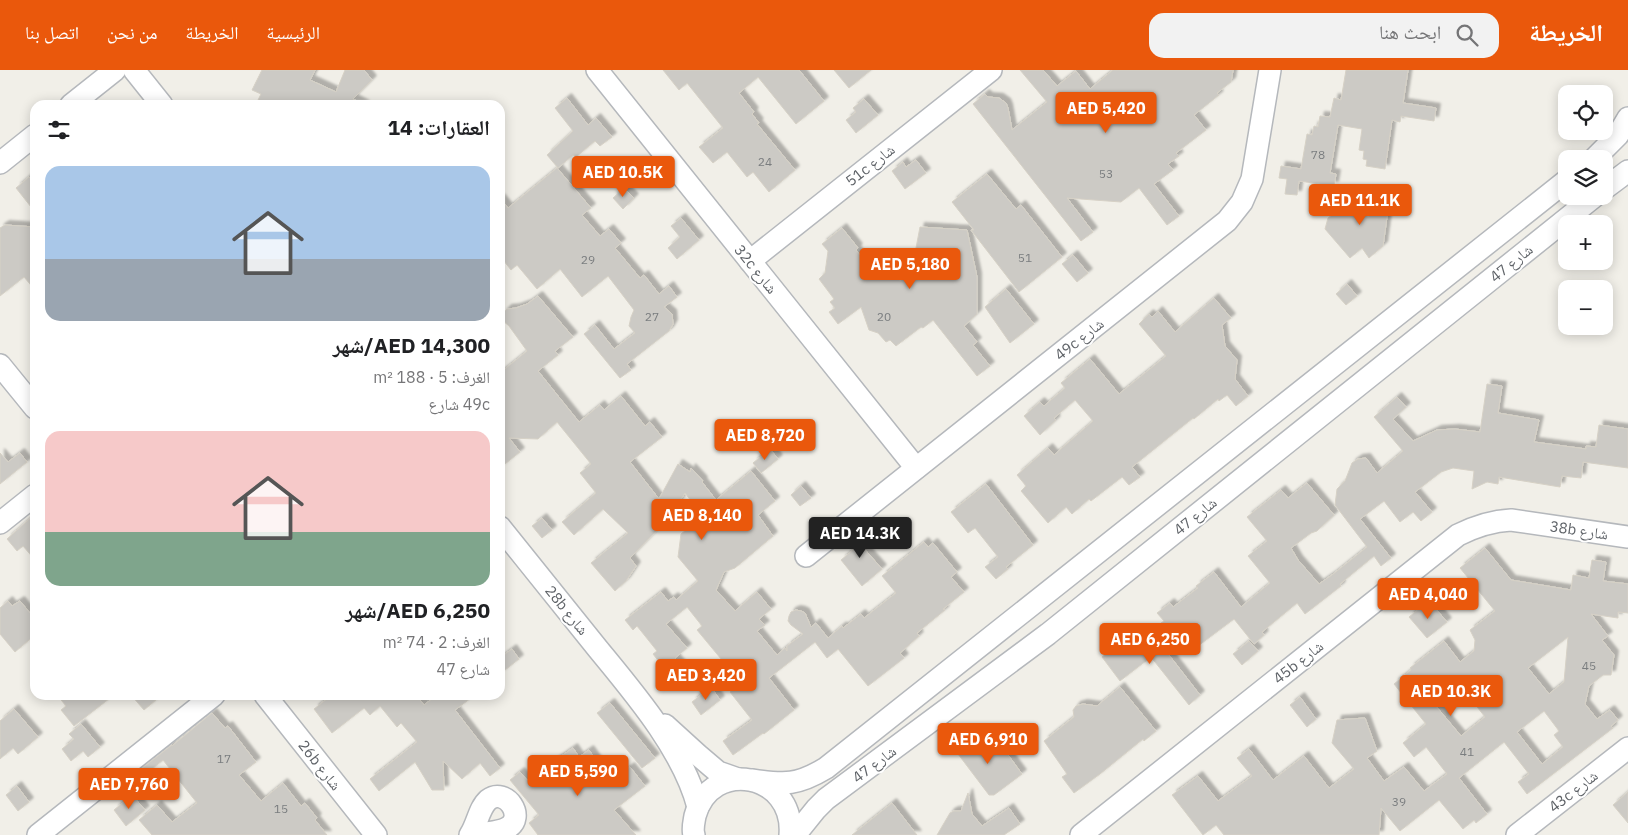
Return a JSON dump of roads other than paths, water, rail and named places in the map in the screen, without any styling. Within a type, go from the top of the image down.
[{"type":"street","points":[[78,100],[115,70]]},
{"type":"street","points":[[134,70],[158,100]]},
{"type":"street","name":"32c شارع","points":[[597,70],[916,468]]},
{"type":"street","name":"51c شارع","points":[[750,261],[991,70]]},
{"type":"street","name":"49c شارع","points":[[806,556],[1227,221],[1242,202],[1252,179],[1270,70]]},
{"type":"street","points":[[1604,150],[1618,135],[1628,118]]},
{"type":"street","points":[[0,163],[30,138]]},
{"type":"street","points":[[1613,183],[1628,171]]},
{"type":"street","name":"شارع 47","points":[[746,779],[774,783],[791,783],[810,778],[826,768],[1558,187]]},
{"type":"street","name":"شارع 47","points":[[795,835],[826,799],[1048,634],[1584,205]]},
{"type":"street","points":[[0,364],[30,402]]},
{"type":"street","points":[[0,523],[30,499]]},
{"type":"street","name":"45b شارع","points":[[1081,835],[1458,535],[1475,526],[1492,521],[1511,520],[1529,523]]},
{"type":"street","name":"38b شارع","points":[[1529,523],[1628,537]]},
{"type":"street","name":"28b شارع","points":[[505,533],[633,693],[678,759],[688,777],[698,807]]},
{"type":"street","name":"28b شارع","points":[[633,693],[718,772],[746,779]]},
{"type":"street","points":[[38,835],[208,700]]},
{"type":"street","name":"26b شارع","points":[[269,700],[376,835]]},
{"type":"street","name":"43c شارع","points":[[1517,835],[1628,748]]},
{"type":"street","points":[[693,834],[698,807],[708,793],[722,783],[746,779],[768,786],[780,796],[788,810],[791,825],[790,835]]},
{"type":"street","points":[[470,835],[489,800],[501,797],[512,804],[515,818],[512,825],[506,829],[476,835]]}]
